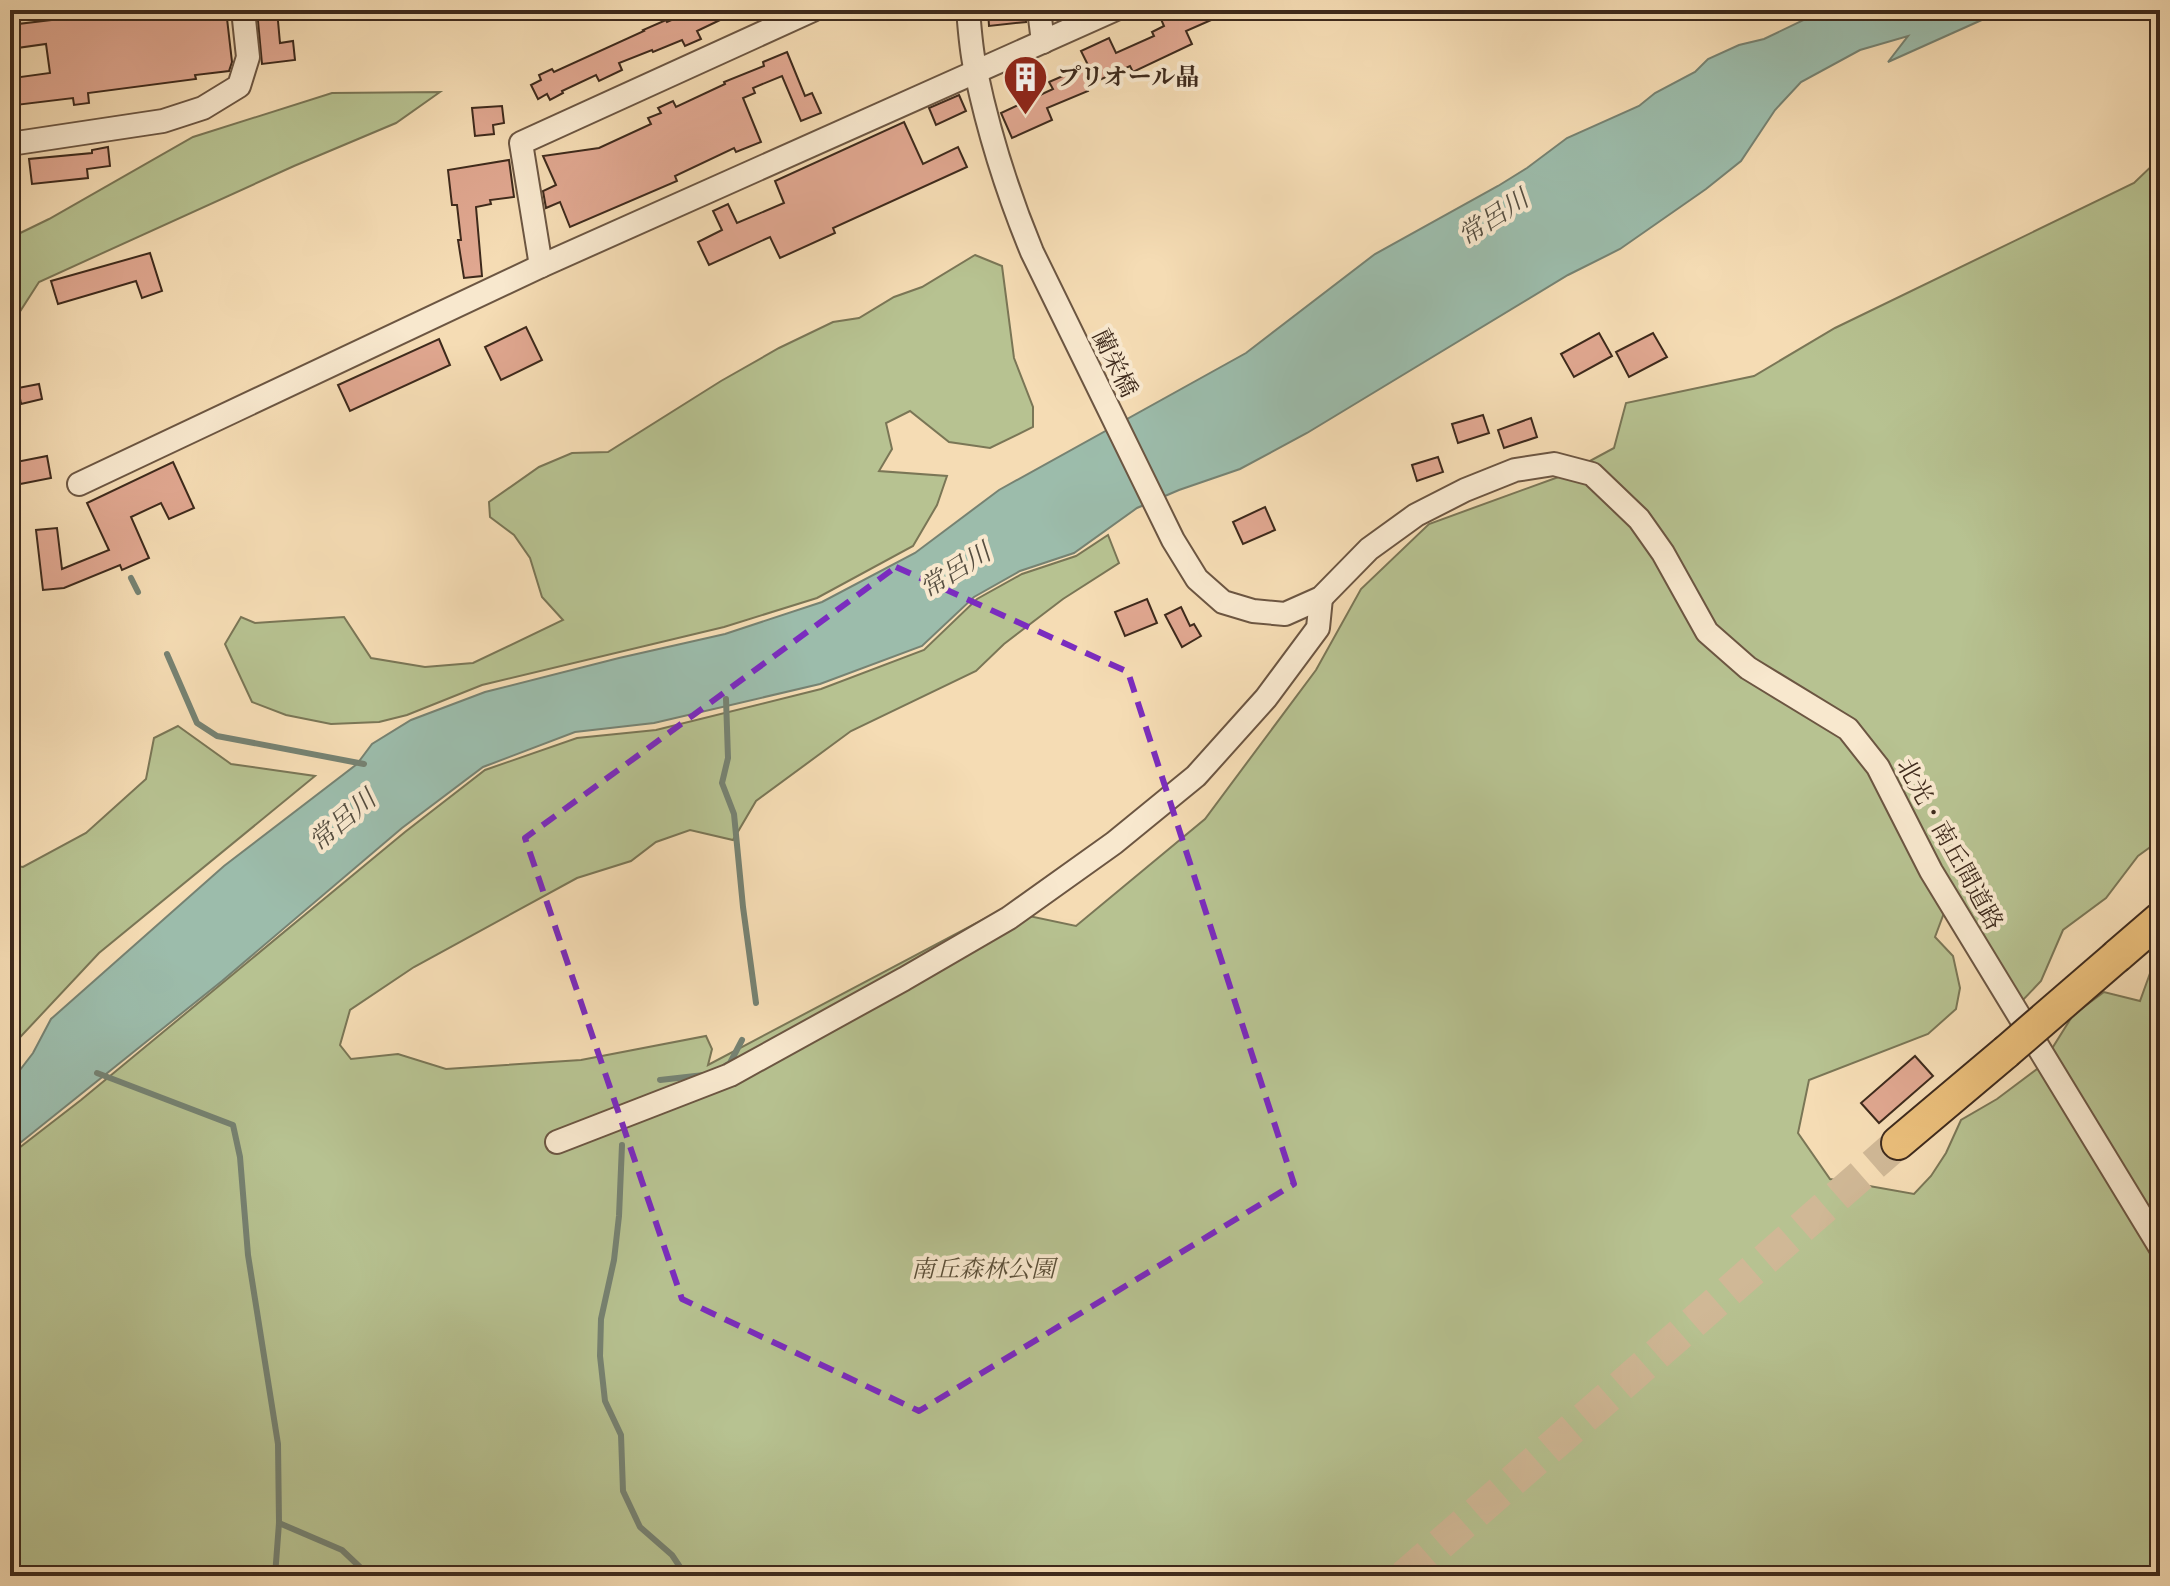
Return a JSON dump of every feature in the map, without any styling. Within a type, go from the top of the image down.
[{"type":"highway","points":[[1898,1143],[2160,919]]},
{"type":"street","points":[[10,144],[163,121],[203,108],[239,86],[248,57],[243,10]]},
{"type":"street","points":[[541,266],[521,143],[813,10]]},
{"type":"street","name":"蘭栄橋","points":[[968,10],[975,70],[1007,191],[1032,252],[1168,531],[1197,579],[1223,602],[1253,611],[1285,614],[1321,598]]},
{"type":"street","points":[[1039,10],[1043,42]]},
{"type":"street","points":[[79,484],[541,266],[1114,10]]},
{"type":"street","name":"北光・南丘間道路","points":[[1321,598],[1369,549],[1416,515],[1465,490],[1515,470],[1554,464],[1592,474],[1639,519],[1663,553],[1707,632],[1748,668],[1848,729],[1878,767],[1931,871],[2160,1247]]},
{"type":"street","points":[[557,1142],[730,1075],[904,979],[1022,909],[1114,843],[1196,776],[1266,698],[1318,628],[1321,598]]},
{"type":"highlighted area","points":[[896,567],[1128,672],[1294,1184],[919,1411],[682,1299],[525,838]]},
{"type":"green space","points":[[440,92],[396,123],[39,282],[10,327],[10,238],[193,137],[332,93]]},
{"type":"green space","name":"南丘森林公園","points":[[2160,158],[2160,840],[2138,856],[2106,898],[2063,930],[2041,981],[2023,1000],[1965,912],[1944,913],[1935,937],[1953,956],[1960,988],[1956,1009],[1928,1034],[1809,1080],[1798,1133],[1830,1179],[1914,1194],[1946,1153],[1961,1120],[1997,1099],[2041,1066],[2073,1015],[2104,992],[2140,1001],[2153,965],[2160,959],[2160,1576],[10,1576],[10,1155],[485,770],[577,738],[656,730],[821,689],[924,650],[977,599],[1022,574],[1076,556],[1108,535],[1119,563],[1063,599],[1004,644],[976,671],[851,731],[756,801],[733,840],[690,830],[656,842],[631,861],[577,878],[414,967],[350,1010],[340,1045],[351,1059],[398,1054],[446,1069],[581,1060],[706,1036],[712,1049],[708,1065],[1001,910],[1076,926],[1205,819],[1316,670],[1361,589],[1429,524],[1564,475],[1614,448],[1626,403],[1754,376],[1835,328],[2134,183]]},
{"type":"green space","points":[[975,255],[1002,266],[1014,358],[1033,407],[1033,427],[990,448],[949,442],[910,411],[886,423],[892,449],[879,471],[947,476],[937,505],[913,546],[817,598],[724,627],[482,685],[407,715],[379,722],[331,724],[286,715],[252,702],[225,644],[241,617],[255,623],[344,617],[371,658],[425,667],[473,663],[563,620],[542,597],[530,558],[514,535],[490,517],[489,502],[539,467],[572,453],[608,452],[779,348],[833,322],[859,318],[894,297],[922,287]]},
{"type":"green space","points":[[178,726],[231,764],[315,776],[99,953],[10,1048],[10,865],[23,867],[86,833],[146,779],[154,738]]},
{"type":"water","name":"常呂川","points":[[1837,10],[2004,10],[1888,62],[1908,36],[1860,50],[1801,82],[1775,110],[1741,161],[1620,249],[1568,275],[1307,433],[1240,469],[1137,508],[1074,553],[1020,571],[974,597],[922,646],[820,684],[654,723],[575,732],[483,767],[402,828],[222,981],[10,1151],[10,1083],[33,1053],[51,1019],[224,866],[357,764],[372,744],[411,720],[485,692],[725,634],[822,602],[915,553],[999,490],[1246,353],[1375,254],[1498,186],[1567,138],[1639,106],[1655,93],[1695,72],[1708,59],[1739,45],[1764,39],[1818,13],[1834,13]]},
{"type":"building","points":[[135,10],[226,10],[232,62],[229,71],[195,75],[196,79],[88,93],[89,103],[74,105],[73,98],[16,105],[13,78],[50,73],[46,44],[10,49],[10,25]]},
{"type":"building","points":[[257,10],[277,10],[280,43],[293,41],[295,60],[262,64]]},
{"type":"building","points":[[695,10],[741,10],[697,31],[701,39],[685,46],[682,40],[652,50],[619,63],[622,70],[599,81],[596,75],[550,100],[547,94],[538,99],[531,85],[541,80],[539,75],[552,69],[554,72],[643,30]]},
{"type":"building","points":[[988,10],[1025,10],[1026,22],[989,26]]},
{"type":"building","points":[[1157,10],[1234,10],[1186,31],[1192,44],[1133,72],[1130,66],[1086,86],[1088,91],[1047,108],[1052,120],[1012,138],[1001,113],[1053,89],[1049,82],[1088,65],[1081,51],[1109,38],[1116,53],[1154,36],[1152,32],[1164,26]]},
{"type":"building","points":[[787,52],[805,96],[812,93],[821,113],[801,121],[782,76],[753,88],[755,93],[743,98],[761,142],[736,152],[734,148],[675,176],[677,181],[570,227],[560,202],[546,208],[543,191],[556,185],[543,156],[599,148],[651,124],[648,118],[661,113],[658,108],[673,101],[676,107]]},
{"type":"building","points":[[959,95],[966,111],[936,125],[929,108]]},
{"type":"building","points":[[502,106],[504,123],[493,125],[494,134],[475,136],[472,108]]},
{"type":"building","points":[[904,122],[923,164],[958,147],[967,167],[833,228],[835,233],[780,258],[770,237],[709,265],[698,242],[722,230],[713,211],[728,204],[737,223],[784,203],[775,181]]},
{"type":"building","points":[[108,147],[110,166],[87,169],[88,178],[32,184],[29,159],[92,153],[92,150]]},
{"type":"building","points":[[509,160],[514,197],[490,200],[491,204],[476,207],[482,276],[464,278],[457,205],[452,205],[448,170]]},
{"type":"building","points":[[150,253],[162,291],[142,298],[136,281],[58,304],[51,281]]},
{"type":"building","points":[[526,327],[542,360],[501,380],[485,347]]},
{"type":"building","points":[[1599,333],[1612,356],[1574,377],[1561,354]]},
{"type":"building","points":[[1653,333],[1667,357],[1629,377],[1616,352]]},
{"type":"building","points":[[439,339],[450,365],[350,411],[338,385]]},
{"type":"building","points":[[39,384],[42,399],[21,404],[18,388]]},
{"type":"building","points":[[1483,415],[1489,433],[1458,443],[1452,424]]},
{"type":"building","points":[[1531,418],[1537,437],[1504,448],[1498,430]]},
{"type":"building","points":[[47,456],[51,478],[15,485],[11,463]]},
{"type":"building","points":[[1438,457],[1443,472],[1417,481],[1412,465]]},
{"type":"building","points":[[173,462],[194,508],[169,519],[161,503],[131,517],[149,558],[122,570],[120,565],[64,588],[43,590],[36,530],[57,528],[62,569],[109,550],[87,503]]},
{"type":"building","points":[[1265,507],[1275,530],[1243,544],[1233,522]]},
{"type":"building","points":[[1147,599],[1157,623],[1125,636],[1115,612]]},
{"type":"building","points":[[1181,607],[1190,626],[1194,624],[1201,636],[1182,647],[1165,615]]},
{"type":"building","points":[[1915,1056],[1933,1076],[1879,1123],[1861,1103]]},
{"type":"waterway","points":[[131,578],[138,592]]},
{"type":"waterway","points":[[167,654],[197,723],[217,736],[364,764]]},
{"type":"waterway","points":[[726,699],[728,758],[722,783],[734,814],[756,1003]]},
{"type":"waterway","points":[[725,1066],[730,1063],[742,1040]]},
{"type":"waterway","points":[[97,1073],[233,1125],[240,1157],[248,1255],[278,1444],[279,1523],[275,1576]]},
{"type":"waterway","points":[[660,1080],[704,1075]]},
{"type":"waterway","points":[[622,1145],[614,1260],[601,1319],[600,1356],[605,1401],[621,1435],[623,1491],[640,1527],[672,1555],[686,1576]]},
{"type":"waterway","points":[[279,1523],[342,1550],[362,1569],[362,1576]]},
{"type":"tunnel","points":[[1404,1576],[1898,1143]]},
{"type":"place","name":"プリオール晶","points":[[1026,116]]}]
